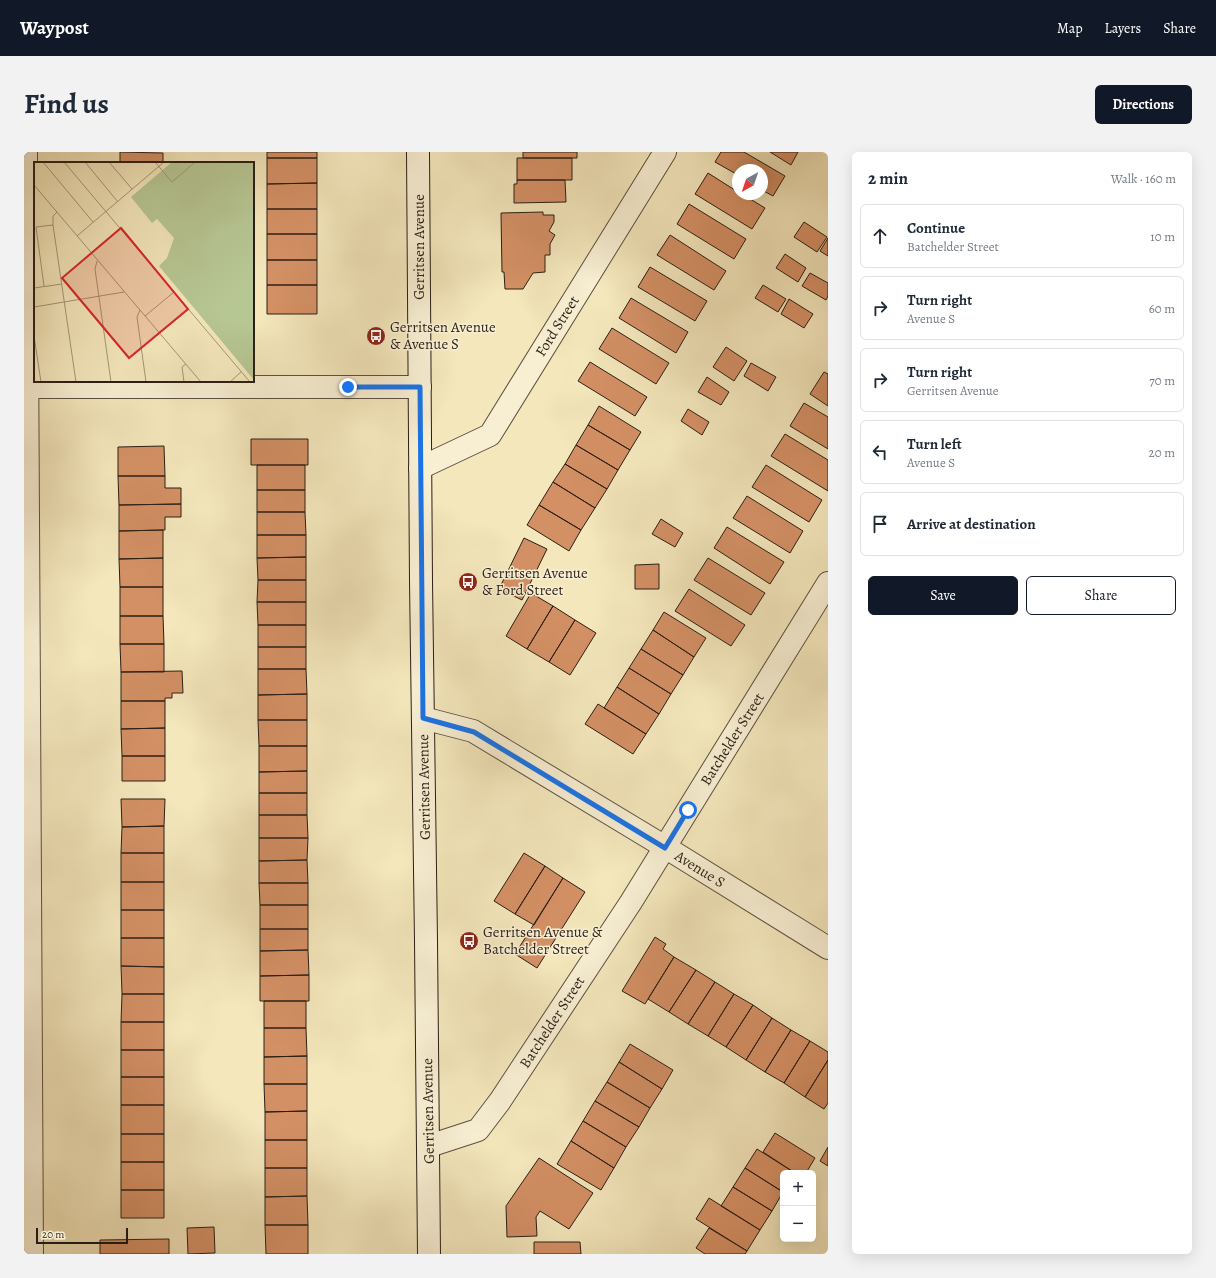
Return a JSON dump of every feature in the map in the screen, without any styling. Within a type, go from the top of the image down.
[{"type":"street","points":[[26,152],[32,1254]]},
{"type":"street","name":"Gerritsen Avenue","points":[[418,152],[429,1254]]},
{"type":"street","name":"Ford Street","points":[[420,468],[490,435],[665,152]]},
{"type":"street","points":[[28,387],[420,387]]},
{"type":"street","name":"Batchelder Street","points":[[429,1146],[478,1130],[500,1102],[631,902],[828,583]]},
{"type":"street","name":"Avenue S","points":[[423,718],[474,732],[828,948]]},
{"type":"building","points":[[120,152],[163,153],[163,162],[120,162]]},
{"type":"building","points":[[267,152],[317,152],[317,158],[267,158]]},
{"type":"building","points":[[523,152],[577,152],[577,158],[523,158]]},
{"type":"building","points":[[721,152],[744,152],[764,164],[732,164],[732,172],[715,162]]},
{"type":"building","points":[[770,152],[798,152],[791,165]]},
{"type":"building","points":[[267,158],[317,158],[317,183],[267,184]]},
{"type":"building","points":[[517,158],[572,158],[572,180],[517,180]]},
{"type":"building","points":[[768,166],[785,176],[773,196],[768,193]]},
{"type":"building","points":[[708,173],[732,188],[732,200],[752,200],[765,208],[752,229],[695,194]]},
{"type":"building","points":[[517,180],[565,180],[566,202],[514,203],[514,184],[517,184]]},
{"type":"building","points":[[317,183],[317,209],[267,209],[267,184]]},
{"type":"building","points":[[689,204],[746,239],[734,259],[677,224]]},
{"type":"building","points":[[267,209],[317,209],[317,234],[267,234]]},
{"type":"building","points":[[543,212],[543,215],[554,215],[554,222],[549,231],[555,235],[550,244],[550,255],[545,255],[545,272],[533,273],[523,289],[505,289],[504,272],[502,272],[501,213]]},
{"type":"building","points":[[804,222],[827,237],[817,252],[794,237]]},
{"type":"building","points":[[267,234],[317,234],[317,260],[267,260]]},
{"type":"building","points":[[670,235],[726,271],[714,290],[657,255]]},
{"type":"building","points":[[828,238],[828,256],[820,251]]},
{"type":"building","points":[[785,254],[806,268],[798,282],[776,268]]},
{"type":"building","points":[[267,260],[317,260],[317,285],[267,285]]},
{"type":"building","points":[[650,267],[707,301],[695,321],[638,287]]},
{"type":"building","points":[[810,273],[828,283],[828,296],[826,300],[802,286]]},
{"type":"building","points":[[267,285],[317,285],[317,314],[267,314]]},
{"type":"building","points":[[763,285],[786,299],[778,312],[755,298]]},
{"type":"building","points":[[631,298],[688,332],[676,353],[619,318]]},
{"type":"building","points":[[789,299],[813,314],[804,328],[781,314]]},
{"type":"building","points":[[612,328],[669,363],[656,384],[599,349]]},
{"type":"building","points":[[726,347],[747,361],[734,381],[713,367]]},
{"type":"building","points":[[590,362],[647,397],[635,416],[578,381]]},
{"type":"building","points":[[751,363],[776,377],[768,391],[744,376]]},
{"type":"building","points":[[824,372],[828,374],[828,406],[810,394]]},
{"type":"building","points":[[707,377],[729,392],[721,405],[698,392]]},
{"type":"building","points":[[804,403],[828,417],[828,449],[790,426]]},
{"type":"building","points":[[599,406],[641,432],[630,450],[588,425]]},
{"type":"building","points":[[688,409],[709,422],[702,435],[681,421]]},
{"type":"building","points":[[588,425],[630,450],[618,470],[576,445]]},
{"type":"building","points":[[785,434],[828,460],[828,491],[771,456]]},
{"type":"building","points":[[251,439],[308,439],[308,465],[251,465]]},
{"type":"building","points":[[576,445],[618,470],[607,489],[565,464]]},
{"type":"building","points":[[164,446],[165,476],[118,476],[118,447]]},
{"type":"building","points":[[565,464],[607,489],[595,508],[553,482]]},
{"type":"building","points":[[257,465],[305,465],[305,490],[257,490]]},
{"type":"building","points":[[766,465],[822,500],[809,522],[752,487]]},
{"type":"building","points":[[118,476],[165,476],[165,488],[181,488],[181,504],[119,505]]},
{"type":"building","points":[[553,482],[595,508],[581,530],[539,505]]},
{"type":"building","points":[[257,490],[305,490],[305,512],[257,512]]},
{"type":"building","points":[[747,496],[803,531],[790,553],[733,518]]},
{"type":"building","points":[[181,504],[181,517],[165,517],[165,530],[119,531],[119,505]]},
{"type":"building","points":[[539,505],[581,530],[569,551],[527,525]]},
{"type":"building","points":[[257,512],[305,512],[306,535],[257,535]]},
{"type":"building","points":[[661,519],[683,533],[675,547],[652,534]]},
{"type":"building","points":[[727,527],[784,562],[770,584],[714,548]]},
{"type":"building","points":[[163,530],[163,558],[119,559],[119,531]]},
{"type":"building","points":[[257,535],[306,535],[306,557],[257,558]]},
{"type":"building","points":[[524,538],[547,549],[522,600],[499,589]]},
{"type":"building","points":[[306,557],[306,580],[258,580],[257,558]]},
{"type":"building","points":[[163,558],[163,587],[120,587],[119,559]]},
{"type":"building","points":[[708,558],[765,593],[751,615],[694,580]]},
{"type":"building","points":[[659,564],[659,589],[635,589],[635,565]]},
{"type":"building","points":[[258,580],[306,580],[306,602],[257,602]]},
{"type":"building","points":[[120,587],[163,587],[163,616],[120,616]]},
{"type":"building","points":[[689,589],[745,625],[731,646],[675,611]]},
{"type":"building","points":[[531,593],[553,606],[527,649],[506,636]]},
{"type":"building","points":[[257,602],[306,602],[306,625],[258,625]]},
{"type":"building","points":[[553,606],[575,620],[549,662],[527,649]]},
{"type":"building","points":[[664,612],[706,638],[694,657],[653,630]]},
{"type":"building","points":[[120,616],[163,616],[164,644],[120,644]]},
{"type":"building","points":[[575,620],[596,633],[570,675],[549,662]]},
{"type":"building","points":[[258,625],[306,625],[306,647],[258,647]]},
{"type":"building","points":[[653,630],[694,657],[683,675],[641,649]]},
{"type":"building","points":[[120,644],[164,644],[164,672],[121,672]]},
{"type":"building","points":[[258,647],[306,647],[306,669],[258,669]]},
{"type":"building","points":[[641,649],[683,675],[671,694],[629,668]]},
{"type":"building","points":[[629,668],[671,694],[659,714],[617,687]]},
{"type":"building","points":[[258,669],[306,669],[307,694],[258,695]]},
{"type":"building","points":[[182,671],[183,693],[172,693],[172,698],[165,698],[165,701],[121,701],[121,672]]},
{"type":"building","points":[[617,687],[659,714],[646,734],[604,708]]},
{"type":"building","points":[[307,694],[307,720],[258,720],[258,695]]},
{"type":"building","points":[[121,701],[165,701],[165,728],[121,729]]},
{"type":"building","points":[[598,704],[646,734],[633,754],[585,724]]},
{"type":"building","points":[[258,720],[307,720],[307,746],[259,746]]},
{"type":"building","points":[[165,728],[165,756],[122,756],[121,729]]},
{"type":"building","points":[[259,746],[307,746],[307,771],[259,772]]},
{"type":"building","points":[[122,756],[165,756],[165,781],[122,781]]},
{"type":"building","points":[[307,771],[307,793],[259,793],[259,772]]},
{"type":"building","points":[[259,793],[307,793],[307,815],[259,815]]},
{"type":"building","points":[[121,799],[165,799],[164,826],[122,827]]},
{"type":"building","points":[[259,815],[307,815],[308,838],[259,838]]},
{"type":"building","points":[[164,826],[164,853],[121,853],[122,827]]},
{"type":"building","points":[[259,838],[308,838],[307,860],[259,861]]},
{"type":"building","points":[[121,853],[164,853],[164,882],[121,882]]},
{"type":"building","points":[[524,853],[545,866],[515,914],[494,901]]},
{"type":"building","points":[[307,860],[308,883],[259,883],[259,861]]},
{"type":"building","points":[[545,866],[563,878],[534,925],[515,914]]},
{"type":"building","points":[[563,878],[585,892],[537,968],[515,954]]},
{"type":"building","points":[[121,882],[164,882],[164,910],[121,910]]},
{"type":"building","points":[[259,883],[308,883],[308,905],[260,905]]},
{"type":"building","points":[[260,905],[308,905],[308,929],[260,929]]},
{"type":"building","points":[[121,910],[164,910],[164,938],[121,938]]},
{"type":"building","points":[[260,929],[308,929],[308,950],[260,951]]},
{"type":"building","points":[[655,937],[666,944],[663,949],[674,957],[645,1004],[622,991]]},
{"type":"building","points":[[121,938],[164,938],[164,967],[121,966]]},
{"type":"building","points":[[308,950],[309,975],[260,976],[260,951]]},
{"type":"building","points":[[674,957],[696,970],[669,1012],[648,999]]},
{"type":"building","points":[[121,966],[164,967],[164,994],[122,994]]},
{"type":"building","points":[[696,970],[715,982],[688,1024],[669,1012]]},
{"type":"building","points":[[309,975],[309,1001],[260,1001],[260,976]]},
{"type":"building","points":[[715,982],[734,994],[708,1036],[688,1024]]},
{"type":"building","points":[[122,994],[164,994],[164,1022],[121,1022]]},
{"type":"building","points":[[734,994],[753,1005],[726,1047],[708,1036]]},
{"type":"building","points":[[264,1001],[306,1001],[306,1028],[264,1028]]},
{"type":"building","points":[[753,1005],[772,1018],[746,1060],[726,1047]]},
{"type":"building","points":[[772,1018],[791,1030],[765,1072],[746,1060]]},
{"type":"building","points":[[121,1022],[164,1022],[164,1050],[121,1050]]},
{"type":"building","points":[[264,1028],[306,1028],[307,1056],[264,1057]]},
{"type":"building","points":[[791,1030],[810,1041],[784,1083],[765,1072]]},
{"type":"building","points":[[810,1041],[828,1052],[828,1060],[805,1097],[784,1083]]},
{"type":"building","points":[[630,1044],[673,1070],[662,1089],[619,1062]]},
{"type":"building","points":[[121,1050],[164,1050],[164,1077],[121,1077]]},
{"type":"building","points":[[307,1056],[307,1084],[264,1084],[264,1057]]},
{"type":"building","points":[[828,1060],[828,1103],[824,1109],[805,1097]]},
{"type":"building","points":[[619,1062],[662,1089],[650,1108],[607,1082]]},
{"type":"building","points":[[121,1077],[164,1077],[164,1105],[121,1105]]},
{"type":"building","points":[[607,1082],[650,1108],[639,1127],[595,1101]]},
{"type":"building","points":[[264,1084],[307,1084],[307,1111],[265,1112]]},
{"type":"building","points":[[595,1101],[639,1127],[626,1147],[583,1121]]},
{"type":"building","points":[[121,1105],[164,1105],[164,1134],[121,1134]]},
{"type":"building","points":[[307,1111],[307,1140],[265,1140],[265,1112]]},
{"type":"building","points":[[583,1121],[626,1147],[614,1168],[571,1141]]},
{"type":"building","points":[[775,1133],[815,1158],[808,1170],[790,1170],[763,1152]]},
{"type":"building","points":[[121,1134],[164,1134],[164,1162],[121,1162]]},
{"type":"building","points":[[265,1140],[307,1140],[307,1168],[265,1168]]},
{"type":"building","points":[[571,1141],[614,1168],[601,1190],[557,1164]]},
{"type":"building","points":[[828,1147],[828,1166],[820,1161]]},
{"type":"building","points":[[757,1149],[790,1170],[780,1170],[780,1190],[745,1168]]},
{"type":"building","points":[[539,1158],[593,1193],[569,1229],[540,1211],[536,1217],[537,1236],[507,1237],[506,1206]]},
{"type":"building","points":[[121,1162],[164,1162],[164,1190],[121,1190]]},
{"type":"building","points":[[265,1168],[307,1168],[307,1196],[265,1197]]},
{"type":"building","points":[[745,1168],[780,1190],[780,1197],[772,1211],[733,1187]]},
{"type":"building","points":[[733,1187],[772,1211],[760,1230],[721,1206]]},
{"type":"building","points":[[121,1190],[164,1190],[164,1218],[121,1218]]},
{"type":"building","points":[[307,1196],[308,1225],[265,1225],[265,1197]]},
{"type":"building","points":[[709,1198],[760,1230],[747,1251],[696,1219]]},
{"type":"building","points":[[265,1225],[308,1225],[308,1254],[266,1254]]},
{"type":"building","points":[[214,1227],[215,1253],[188,1254],[187,1228]]},
{"type":"building","points":[[709,1228],[747,1251],[745,1254],[705,1254],[696,1248]]},
{"type":"building","points":[[169,1239],[169,1254],[100,1254],[100,1240]]},
{"type":"building","points":[[534,1242],[580,1242],[581,1254],[534,1254]]},
{"type":"place","name":"Gerritsen Avenue & Avenue S","points":[[376,336]]},
{"type":"place","name":"Gerritsen Avenue & Ford Street","points":[[468,582]]},
{"type":"place","name":"Gerritsen Avenue & Batchelder Street","points":[[469,941]]},
{"type":"route","points":[[348,387],[420,387],[423,718],[474,732],[665,848],[688,810]]}]
